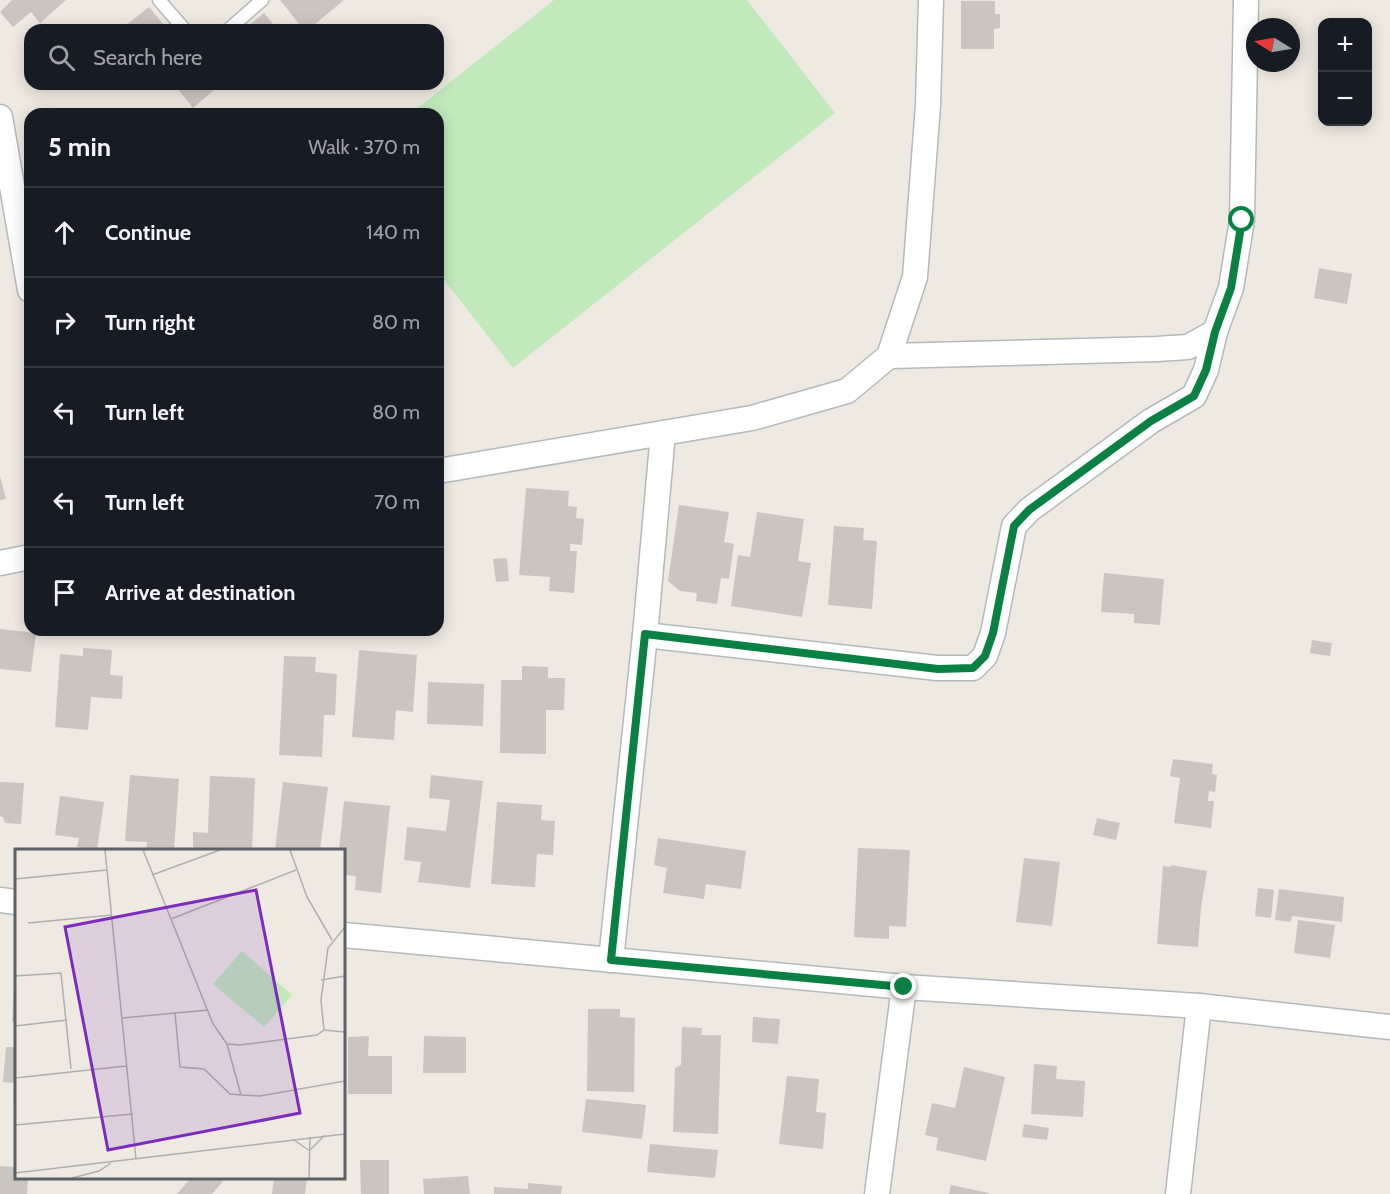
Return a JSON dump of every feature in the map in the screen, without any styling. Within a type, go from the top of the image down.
[{"type":"street","points":[[444,470],[752,418],[847,391],[889,356],[915,277],[928,105],[931,0]]},
{"type":"street","points":[[645,634],[938,669],[973,668],[985,656],[993,633],[1014,526],[1029,510],[1151,421],[1194,396],[1206,370],[1215,332],[1231,288],[1242,220],[1246,0]]},
{"type":"street","points":[[0,117],[24,255]]},
{"type":"street","points":[[889,356],[1157,350],[1188,347],[1215,332]]},
{"type":"street","points":[[611,960],[645,634],[663,433]]},
{"type":"street","points":[[0,563],[24,558]]},
{"type":"street","points":[[0,900],[15,902]]},
{"type":"street","points":[[345,935],[904,987],[1199,1006],[1390,1027]]},
{"type":"street","points":[[877,1194],[904,987]]},
{"type":"street","points":[[1178,1194],[1199,1006]]},
{"type":"lane","points":[[159,0],[179,24]]},
{"type":"lane","points":[[234,24],[254,2]]},
{"type":"green space","points":[[554,0],[747,0],[835,113],[513,368],[444,280],[444,108],[418,108],[440,90],[444,90],[444,87]]},
{"type":"building","points":[[12,0],[66,0],[40,23],[31,12],[13,27],[0,12]]},
{"type":"building","points":[[280,0],[344,0],[315,24],[299,24]]},
{"type":"building","points":[[961,1],[995,1],[995,14],[1000,14],[1000,28],[994,29],[994,49],[961,49]]},
{"type":"building","points":[[149,7],[163,24],[128,24]]},
{"type":"building","points":[[264,13],[273,24],[250,24]]},
{"type":"building","points":[[179,90],[214,90],[193,108]]},
{"type":"building","points":[[1319,268],[1352,274],[1347,304],[1314,298]]},
{"type":"building","points":[[0,476],[6,499],[0,500]]},
{"type":"building","points":[[526,488],[569,491],[568,506],[577,507],[576,518],[584,519],[582,545],[570,544],[570,551],[577,551],[574,593],[549,591],[550,577],[519,575]]},
{"type":"building","points":[[679,505],[729,512],[724,542],[734,544],[729,579],[721,578],[717,604],[696,601],[697,593],[680,591],[668,581]]},
{"type":"building","points":[[757,512],[804,519],[798,561],[811,563],[802,617],[731,606],[738,555],[750,557]]},
{"type":"building","points":[[834,526],[864,528],[863,540],[877,541],[872,609],[828,605]]},
{"type":"building","points":[[507,558],[509,581],[496,582],[493,559]]},
{"type":"building","points":[[1104,573],[1164,579],[1160,625],[1134,623],[1134,614],[1101,612]]},
{"type":"building","points":[[0,629],[24,632],[24,636],[36,636],[31,672],[0,669]]},
{"type":"building","points":[[1312,640],[1332,643],[1330,656],[1310,653]]},
{"type":"building","points":[[83,648],[112,650],[110,675],[123,676],[122,699],[91,697],[88,730],[55,727],[60,654],[83,656]]},
{"type":"building","points":[[359,650],[417,655],[413,712],[396,710],[394,740],[352,737]]},
{"type":"building","points":[[284,656],[316,657],[315,672],[337,674],[335,715],[324,715],[322,757],[279,755]]},
{"type":"building","points":[[522,666],[548,667],[548,678],[565,678],[564,710],[546,710],[546,754],[500,753],[501,680],[522,680]]},
{"type":"building","points":[[428,682],[484,684],[483,726],[427,724]]},
{"type":"building","points":[[1173,759],[1213,764],[1212,774],[1217,775],[1215,792],[1209,791],[1208,801],[1214,801],[1211,828],[1174,823],[1180,778],[1170,776]]},
{"type":"building","points":[[130,775],[179,779],[174,849],[146,849],[147,842],[125,841]]},
{"type":"building","points":[[431,775],[483,781],[470,888],[418,882],[421,862],[404,860],[407,827],[446,831],[450,800],[429,798]]},
{"type":"building","points":[[210,776],[255,778],[252,849],[193,849],[193,832],[208,833]]},
{"type":"building","points":[[0,782],[24,783],[21,824],[5,823],[3,817],[0,816]]},
{"type":"building","points":[[283,782],[328,787],[320,849],[275,849]]},
{"type":"building","points":[[60,796],[104,802],[97,849],[77,847],[79,838],[55,835]]},
{"type":"building","points":[[344,801],[390,806],[381,893],[355,890],[356,876],[345,875],[345,849],[339,849]]},
{"type":"building","points":[[497,802],[542,805],[541,820],[555,821],[553,855],[537,854],[535,887],[491,884]]},
{"type":"building","points":[[1097,818],[1120,823],[1116,840],[1093,835]]},
{"type":"building","points":[[658,838],[746,851],[741,889],[706,884],[704,899],[663,893],[667,868],[654,865]]},
{"type":"building","points":[[858,848],[910,850],[906,927],[889,926],[889,939],[854,937]]},
{"type":"building","points":[[1024,858],[1060,862],[1052,926],[1016,922]]},
{"type":"building","points":[[1171,865],[1207,871],[1198,947],[1157,944],[1163,866],[1171,867]]},
{"type":"building","points":[[1258,888],[1274,890],[1271,918],[1255,916]]},
{"type":"building","points":[[1279,889],[1344,897],[1342,922],[1292,916],[1291,922],[1275,920]]},
{"type":"building","points":[[1298,920],[1335,925],[1330,958],[1294,953]]},
{"type":"building","points":[[14,989],[15,989],[15,1022],[12,1022]]},
{"type":"building","points":[[588,1009],[620,1009],[620,1017],[635,1018],[634,1092],[587,1091]]},
{"type":"building","points":[[753,1017],[780,1019],[778,1044],[752,1042]]},
{"type":"building","points":[[682,1027],[702,1028],[701,1035],[721,1035],[718,1134],[673,1132],[675,1068],[681,1065]]},
{"type":"building","points":[[369,1036],[368,1056],[392,1056],[392,1094],[348,1094],[348,1037]]},
{"type":"building","points":[[424,1036],[466,1037],[466,1073],[423,1073]]},
{"type":"building","points":[[6,1047],[15,1047],[15,1102],[13,1101],[14,1083],[3,1082]]},
{"type":"building","points":[[1034,1064],[1057,1066],[1056,1079],[1085,1081],[1083,1117],[1031,1114]]},
{"type":"building","points":[[964,1067],[1005,1077],[986,1161],[936,1150],[938,1138],[925,1135],[932,1103],[955,1108]]},
{"type":"building","points":[[787,1076],[819,1079],[816,1112],[826,1113],[823,1149],[779,1144]]},
{"type":"building","points":[[586,1099],[646,1105],[642,1139],[582,1132]]},
{"type":"building","points":[[1024,1124],[1049,1128],[1047,1140],[1022,1137]]},
{"type":"building","points":[[650,1144],[718,1150],[715,1178],[647,1172]]},
{"type":"building","points":[[360,1160],[389,1160],[389,1194],[361,1194]]},
{"type":"building","points":[[0,1166],[15,1167],[15,1179],[28,1179],[27,1194],[0,1194]]},
{"type":"building","points":[[468,1176],[470,1194],[424,1194],[423,1179]]},
{"type":"building","points":[[190,1179],[220,1179],[223,1181],[212,1194],[177,1194]]},
{"type":"building","points":[[274,1179],[307,1179],[305,1194],[272,1194]]},
{"type":"building","points":[[528,1183],[562,1186],[561,1194],[494,1194],[494,1187],[528,1189]]},
{"type":"building","points":[[951,1185],[989,1193],[989,1194],[949,1194]]},
{"type":"route","points":[[904,987],[611,960],[645,634],[938,669],[973,668],[985,656],[993,633],[1014,526],[1029,510],[1151,421],[1194,396],[1206,370],[1215,332],[1231,288],[1242,220]]}]
